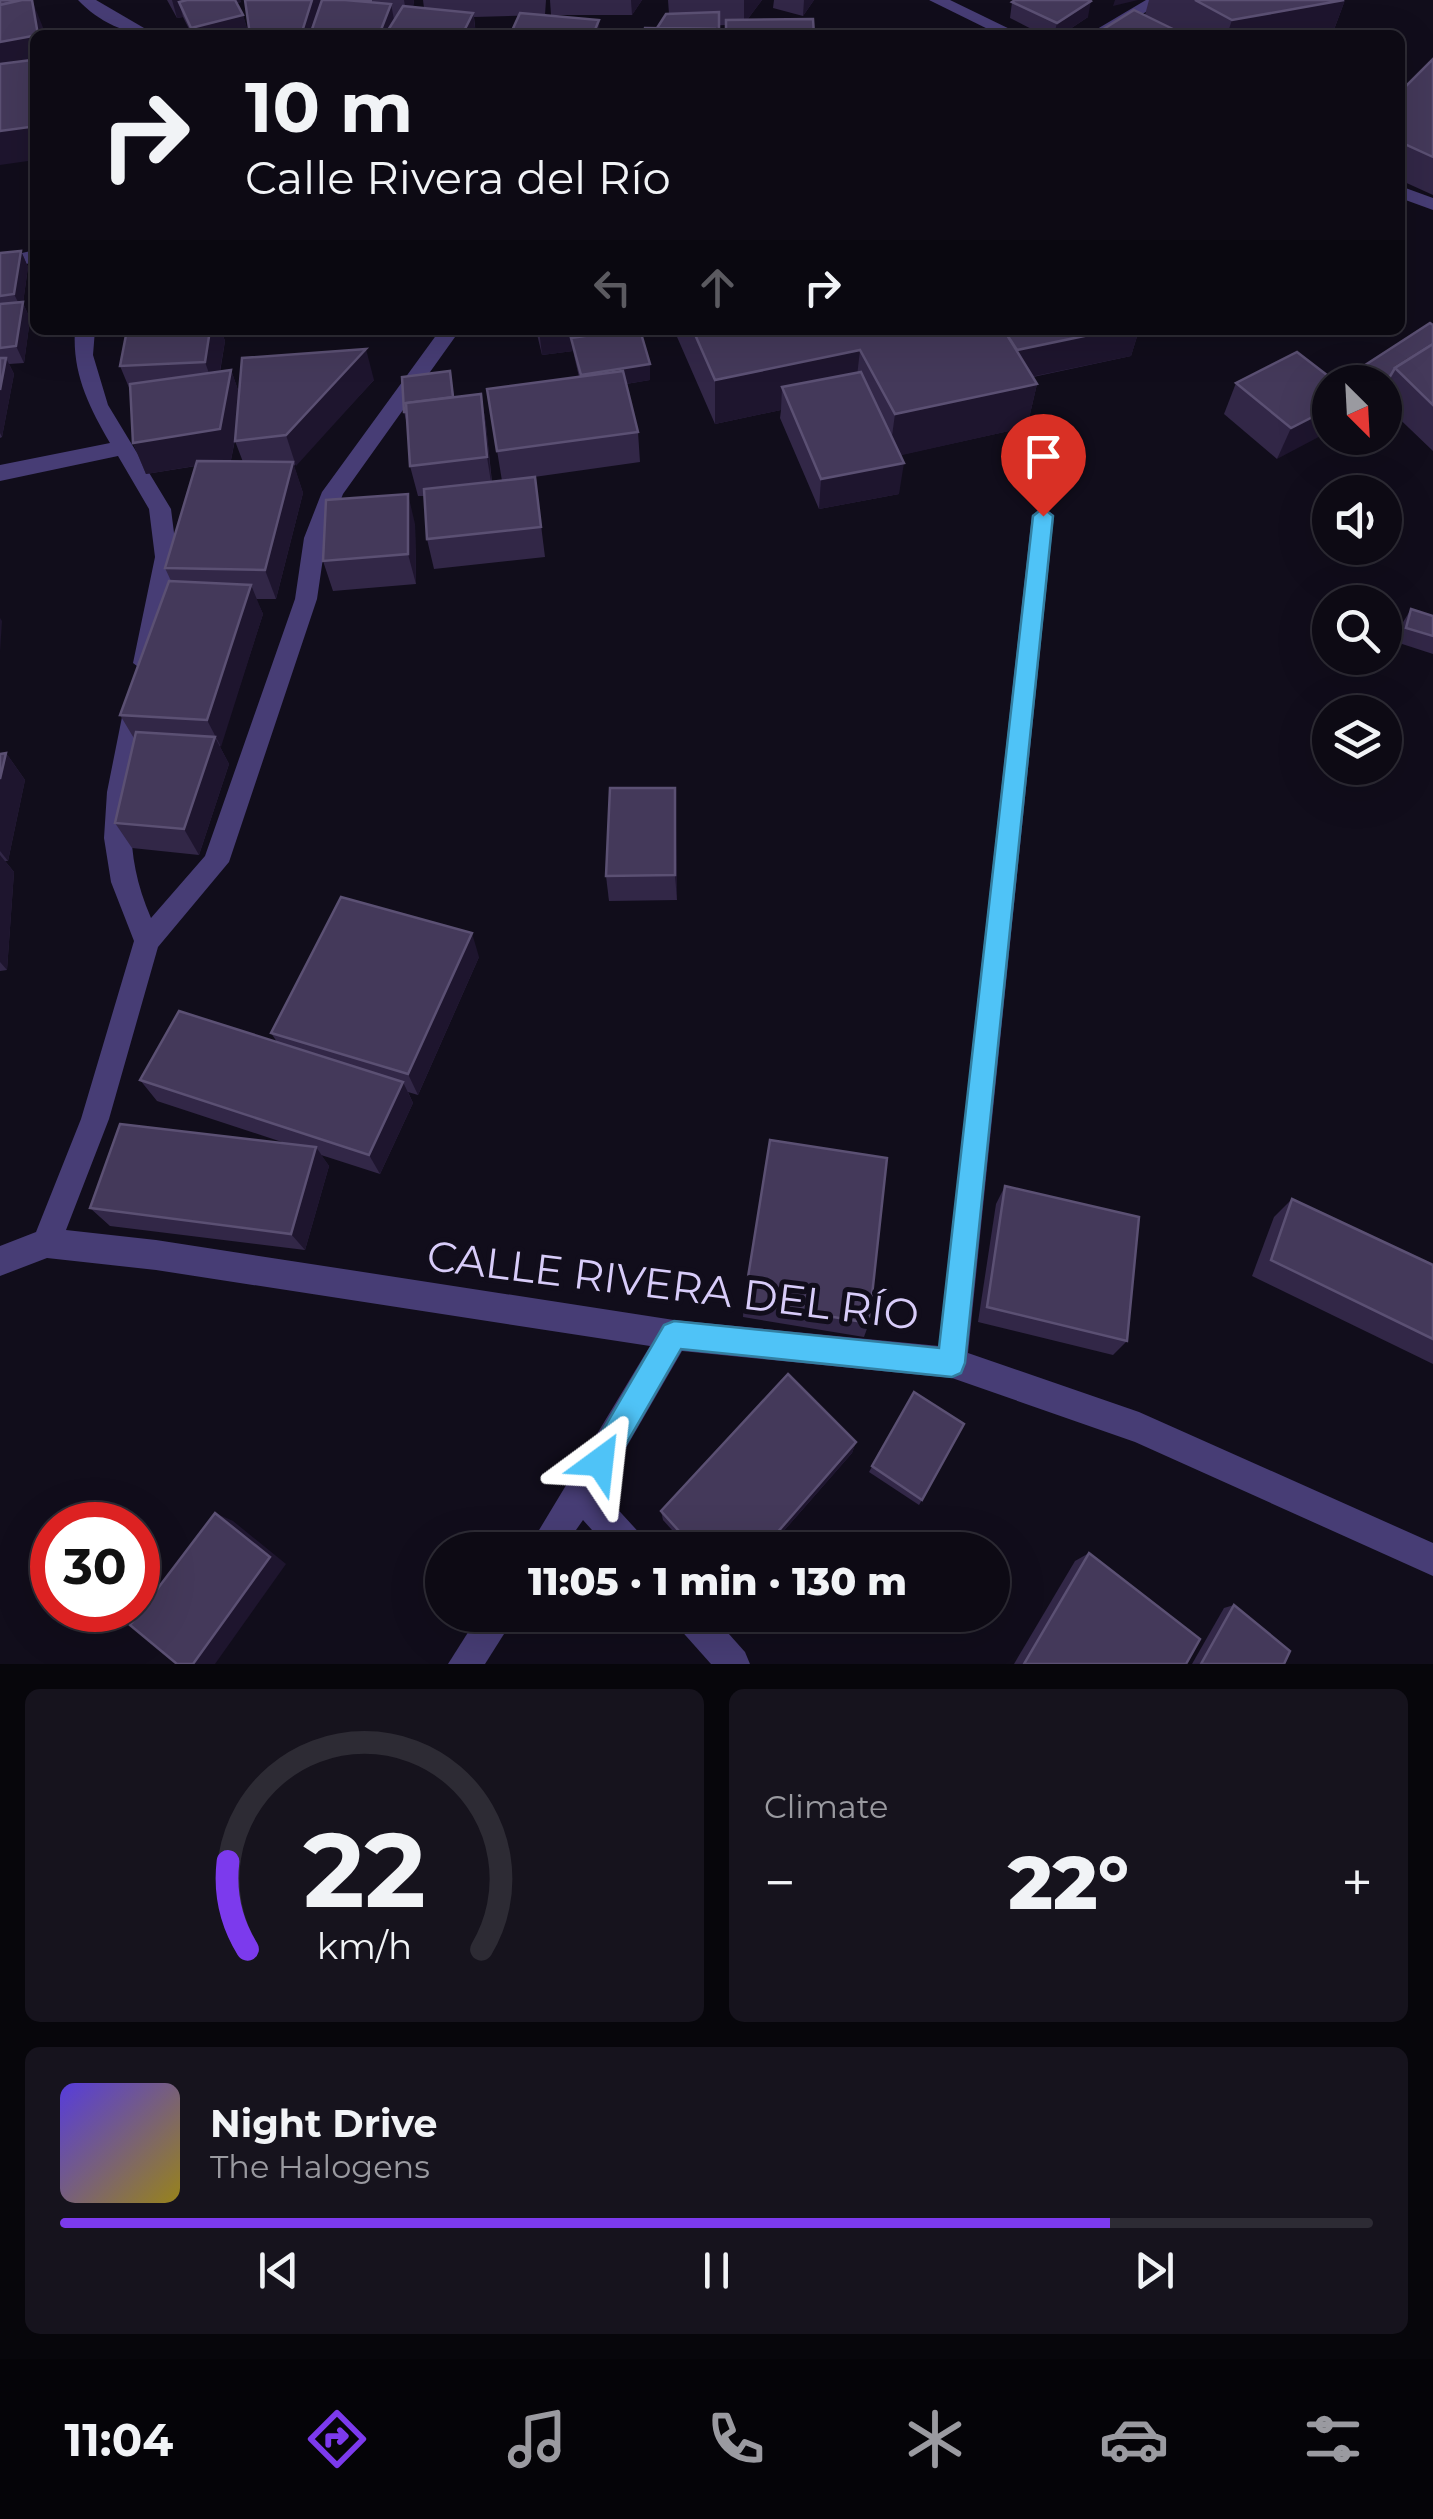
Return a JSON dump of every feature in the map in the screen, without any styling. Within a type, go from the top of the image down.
[{"type":"street","points":[[86,0],[105,15],[137,30]]},
{"type":"street","points":[[938,0],[1003,30]]},
{"type":"street","points":[[1104,30],[1158,0]]},
{"type":"street","points":[[104,30],[105,15]]},
{"type":"street","points":[[1405,194],[1433,204]]},
{"type":"street","points":[[0,264],[30,257]]},
{"type":"street","points":[[85,335],[83,356],[98,405],[160,509],[166,557],[118,809],[122,879],[148,941]]},
{"type":"street","points":[[0,1261],[48,1243],[94,1119],[148,941],[216,862],[306,599],[315,538],[334,492],[446,335]]},
{"type":"street","points":[[0,473],[123,448]]},
{"type":"street","points":[[952,1363],[1043,516]]},
{"type":"street","name":"CALLE RIVERA DEL RÍO","points":[[48,1243],[674,1335],[952,1363],[1138,1428],[1433,1560]]},
{"type":"street","points":[[556,1532],[674,1335]]},
{"type":"street","points":[[582,1494],[616,1532]]},
{"type":"street","points":[[466,1664],[488,1632]]},
{"type":"street","points":[[705,1632],[734,1664]]},
{"type":"building","points":[[32,0],[37,30],[30,30],[30,36],[0,42],[0,5]]},
{"type":"building","points":[[235,0],[243,15],[191,28],[179,2]]},
{"type":"building","points":[[245,0],[312,0],[303,30],[249,30]]},
{"type":"building","points":[[322,0],[391,4],[381,30],[312,30]]},
{"type":"building","points":[[1195,0],[1344,0],[1232,20]]},
{"type":"building","points":[[1091,1],[1057,23],[1012,2]]},
{"type":"building","points":[[403,6],[473,13],[464,30],[388,30]]},
{"type":"building","points":[[1134,10],[1175,30],[1102,30]]},
{"type":"building","points":[[719,12],[719,30],[657,28],[666,14]]},
{"type":"building","points":[[520,13],[599,20],[595,30],[512,30]]},
{"type":"building","points":[[813,19],[814,30],[726,30],[726,20]]},
{"type":"building","points":[[645,28],[715,29],[715,30]]},
{"type":"building","points":[[1433,59],[1433,157],[1405,144],[1405,87]]},
{"type":"building","points":[[30,60],[30,127],[0,131],[0,64]]},
{"type":"building","points":[[21,251],[14,294],[0,296],[0,253]]},
{"type":"building","points":[[23,302],[16,346],[0,348],[0,304]]},
{"type":"building","points":[[1430,323],[1433,325],[1433,344],[1400,365],[1365,365]]},
{"type":"building","points":[[126,335],[209,335],[205,362],[120,366]]},
{"type":"building","points":[[641,335],[650,364],[581,375],[571,338]]},
{"type":"building","points":[[695,335],[1007,335],[1037,384],[895,414],[860,350],[715,380]]},
{"type":"building","points":[[1007,335],[1089,335],[1017,350]]},
{"type":"building","points":[[1433,344],[1433,405],[1402,375],[1400,365]]},
{"type":"building","points":[[366,349],[286,435],[235,441],[242,358]]},
{"type":"building","points":[[1297,352],[1314,365],[1312,417],[1291,428],[1236,383]]},
{"type":"building","points":[[0,358],[6,358],[0,390]]},
{"type":"building","points":[[231,370],[220,429],[133,443],[130,384]]},
{"type":"building","points":[[450,371],[453,397],[406,403],[404,412],[402,377]]},
{"type":"building","points":[[623,371],[638,432],[497,451],[487,389]]},
{"type":"building","points":[[861,372],[904,463],[821,479],[782,387]]},
{"type":"building","points":[[481,394],[487,457],[410,466],[406,403]]},
{"type":"building","points":[[197,461],[293,462],[265,570],[165,568]]},
{"type":"building","points":[[535,477],[541,527],[427,539],[424,489]]},
{"type":"building","points":[[408,494],[408,554],[323,561],[326,500]]},
{"type":"building","points":[[169,581],[251,585],[207,720],[120,715]]},
{"type":"building","points":[[1411,609],[1433,616],[1433,636],[1406,628]]},
{"type":"building","points":[[136,732],[215,737],[184,829],[115,823]]},
{"type":"building","points":[[6,753],[0,779],[0,754]]},
{"type":"building","points":[[610,788],[675,788],[675,875],[606,876]]},
{"type":"building","points":[[341,897],[472,933],[408,1074],[271,1033]]},
{"type":"building","points":[[179,1011],[403,1082],[369,1155],[140,1080]]},
{"type":"building","points":[[120,1124],[316,1147],[291,1234],[90,1208]]},
{"type":"building","points":[[770,1140],[887,1158],[869,1323],[744,1302]]},
{"type":"building","points":[[1005,1186],[1139,1217],[1127,1341],[987,1307]]},
{"type":"building","points":[[1292,1199],[1433,1265],[1433,1339],[1271,1260]]},
{"type":"building","points":[[788,1374],[856,1442],[778,1532],[680,1532],[661,1511]]},
{"type":"building","points":[[914,1392],[964,1424],[922,1500],[872,1466]]},
{"type":"building","points":[[215,1513],[270,1557],[193,1664],[177,1664],[138,1632],[160,1632],[160,1585]]},
{"type":"building","points":[[1089,1553],[1200,1639],[1186,1664],[1024,1664]]},
{"type":"building","points":[[1234,1605],[1290,1651],[1284,1664],[1201,1664]]},
{"type":"route","points":[[600,1462],[674,1335],[952,1363],[1043,516]]}]
